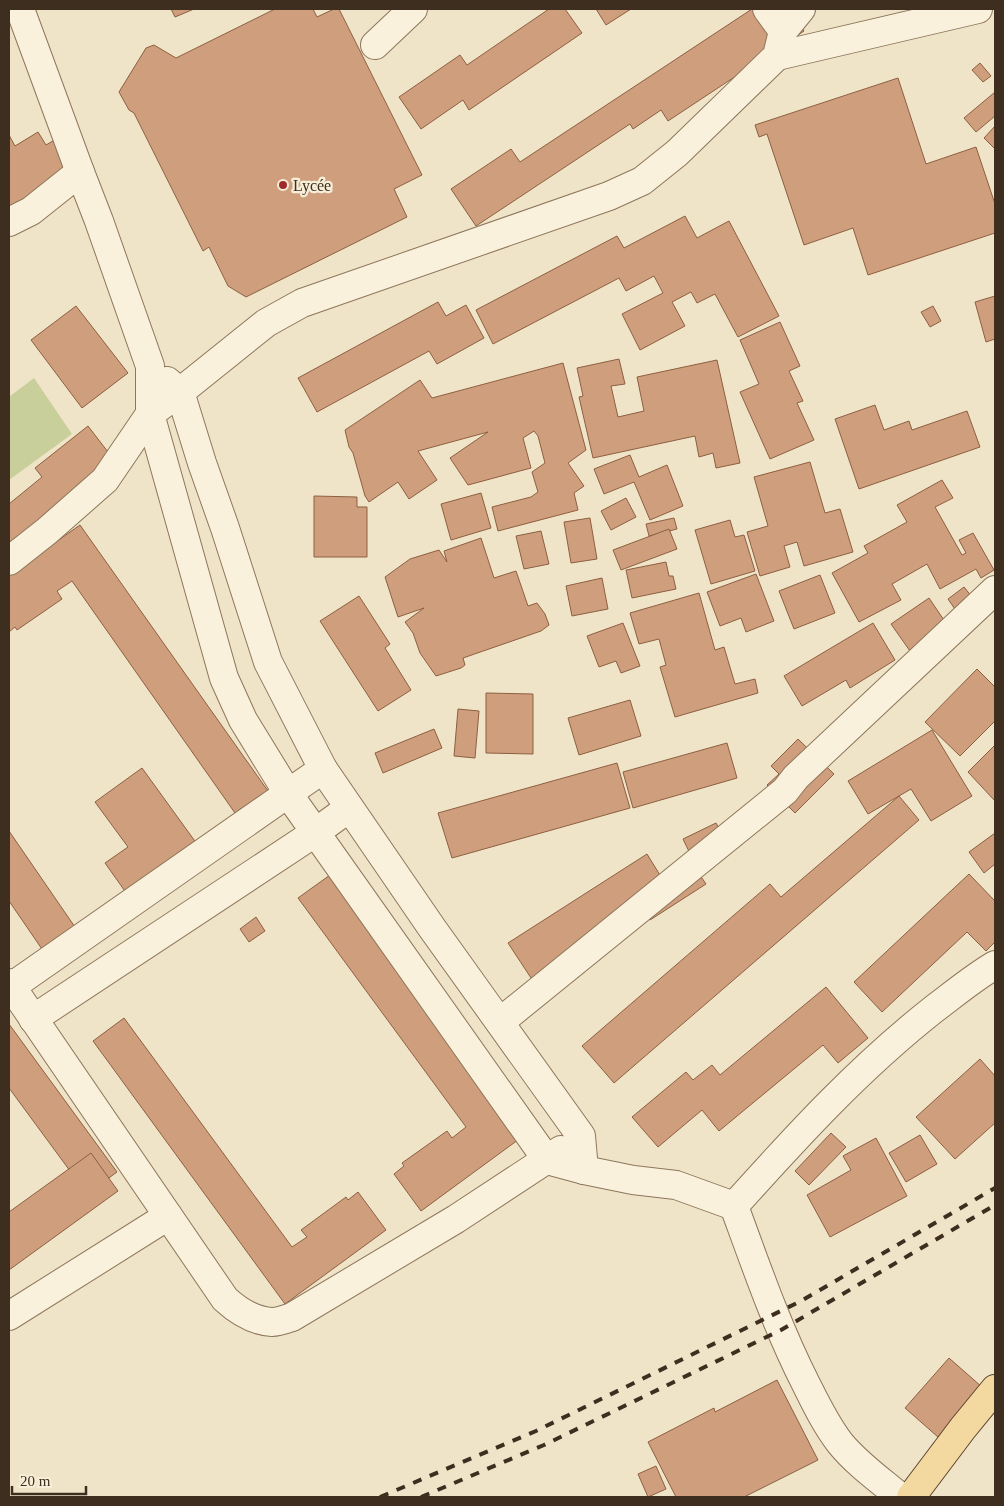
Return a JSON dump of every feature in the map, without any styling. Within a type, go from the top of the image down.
[{"type":"main road","points":[[910,1497],[995,1389]]},
{"type":"street","points":[[20,9],[100,221],[150,366],[150,414],[224,678],[242,720],[289,795],[547,1160],[633,1180],[676,1185],[734,1206],[774,1315],[800,1372],[827,1424],[841,1444],[900,1497]]},
{"type":"street","points":[[375,45],[413,9]]},
{"type":"street","points":[[767,9],[780,43]]},
{"type":"street","points":[[9,561],[47,532],[105,480],[150,414],[266,323],[302,303],[609,196],[642,181],[678,153],[780,43],[801,9]]},
{"type":"street","points":[[780,43],[978,9]]},
{"type":"street","points":[[9,222],[31,211],[80,172]]},
{"type":"street","points":[[150,366],[180,392],[268,662],[323,770],[581,1136],[584,1170]]},
{"type":"street","points":[[500,1022],[785,791],[796,777],[995,590]]},
{"type":"street","points":[[323,770],[10,985],[225,1299],[240,1312],[262,1320],[274,1322],[292,1317],[456,1219],[581,1136]]},
{"type":"street","points":[[33,1019],[316,832],[349,808]]},
{"type":"street","points":[[734,1206],[831,1100],[902,1034],[975,977],[995,965]]},
{"type":"street","points":[[9,1316],[168,1216]]},
{"type":"green space","points":[[34,378],[72,434],[9,480],[9,397]]},
{"type":"building","points":[[171,9],[194,9],[175,17]]},
{"type":"building","name":"Lycée","points":[[275,9],[313,9],[317,17],[334,9],[339,9],[422,175],[394,189],[407,217],[246,297],[228,286],[209,247],[203,251],[134,113],[129,110],[119,92],[146,48],[154,45],[176,58]]},
{"type":"building","points":[[549,9],[565,9],[582,33],[469,110],[463,100],[421,129],[399,97],[460,55],[467,65]]},
{"type":"building","points":[[596,9],[631,9],[606,25]]},
{"type":"building","points":[[752,9],[789,9],[804,31],[668,121],[661,110],[633,129],[630,124],[476,226],[451,189],[511,149],[520,162]]},
{"type":"building","points":[[980,63],[991,76],[983,82],[972,70]]},
{"type":"building","points":[[898,78],[926,164],[976,147],[995,204],[995,233],[868,275],[853,228],[804,245],[767,134],[759,137],[755,125]]},
{"type":"building","points":[[995,92],[995,116],[976,132],[964,118]]},
{"type":"building","points":[[995,126],[995,149],[984,138]]},
{"type":"building","points":[[38,132],[46,145],[66,133],[82,158],[9,218],[9,135],[15,146]]},
{"type":"building","points":[[685,216],[697,238],[729,221],[779,316],[738,337],[715,294],[697,303],[691,292],[672,302],[685,326],[640,350],[622,314],[663,293],[654,276],[626,291],[619,278],[493,344],[476,310],[617,236],[624,248]]},
{"type":"building","points":[[995,296],[995,339],[986,342],[975,302]]},
{"type":"building","points":[[438,302],[446,316],[466,305],[484,338],[437,364],[429,351],[317,412],[298,378]]},
{"type":"building","points":[[76,306],[128,373],[82,408],[31,340]]},
{"type":"building","points":[[933,306],[941,321],[930,327],[921,312]]},
{"type":"building","points":[[780,322],[800,366],[789,371],[803,401],[797,403],[814,440],[770,459],[740,392],[759,384],[740,340]]},
{"type":"building","points":[[619,359],[625,384],[611,386],[618,417],[644,411],[637,377],[717,360],[740,463],[716,468],[713,453],[699,457],[695,436],[593,458],[579,397],[583,396],[577,368]]},
{"type":"building","points":[[563,363],[586,450],[568,463],[584,486],[574,493],[578,510],[498,531],[492,507],[531,497],[538,492],[532,472],[545,463],[538,436],[534,431],[523,438],[531,468],[468,485],[450,458],[488,432],[418,451],[437,480],[409,499],[398,482],[369,502],[365,496],[345,430],[420,380],[432,398]]},
{"type":"building","points":[[875,405],[884,430],[909,421],[912,430],[967,411],[980,447],[859,489],[835,419]]},
{"type":"building","points":[[88,426],[121,469],[9,548],[9,504],[42,477],[35,468]]},
{"type":"building","points":[[630,455],[639,477],[667,465],[683,506],[650,520],[634,482],[604,494],[594,469]]},
{"type":"building","points":[[810,462],[825,513],[840,509],[853,552],[804,566],[797,542],[784,546],[790,567],[760,576],[747,532],[768,526],[754,477]]},
{"type":"building","points":[[942,480],[953,498],[935,507],[962,555],[966,553],[959,540],[973,533],[994,570],[981,578],[976,569],[940,589],[927,564],[892,584],[901,600],[859,622],[832,573],[868,553],[864,546],[907,522],[897,505]]},
{"type":"building","points":[[481,493],[491,528],[451,540],[441,504]]},
{"type":"building","points":[[314,496],[357,497],[357,507],[367,507],[367,557],[314,557]]},
{"type":"building","points":[[626,498],[636,517],[611,530],[601,511]]},
{"type":"building","points":[[590,518],[597,559],[571,563],[564,522]]},
{"type":"building","points":[[674,518],[677,529],[649,536],[646,524]]},
{"type":"building","points":[[730,520],[735,537],[744,535],[755,571],[711,584],[695,530]]},
{"type":"building","points":[[80,525],[268,791],[235,813],[72,581],[57,591],[62,599],[17,630],[15,627],[9,632],[9,575]]},
{"type":"building","points":[[669,529],[677,549],[621,570],[613,550]]},
{"type":"building","points":[[541,531],[549,564],[524,569],[516,536]]},
{"type":"building","points":[[481,538],[494,578],[516,571],[528,606],[537,603],[545,614],[549,625],[541,631],[463,658],[465,665],[461,668],[436,676],[420,653],[413,633],[405,622],[424,608],[398,617],[385,577],[410,559],[439,550],[447,562],[444,551]]},
{"type":"building","points":[[666,562],[669,576],[673,576],[676,589],[632,598],[626,570]]},
{"type":"building","points":[[756,574],[774,621],[746,632],[741,618],[720,626],[707,592]]},
{"type":"building","points":[[820,575],[835,613],[794,629],[779,591]]},
{"type":"building","points":[[602,578],[608,609],[572,616],[566,586]]},
{"type":"building","points":[[964,587],[976,602],[959,615],[948,599]]},
{"type":"building","points":[[699,593],[715,650],[724,647],[735,684],[755,679],[758,693],[675,717],[660,667],[666,665],[659,639],[639,644],[630,613]]},
{"type":"building","points":[[359,596],[390,644],[385,648],[411,690],[378,711],[320,621]]},
{"type":"building","points":[[929,598],[954,635],[917,661],[891,624]]},
{"type":"building","points":[[623,623],[640,666],[621,673],[616,661],[599,667],[587,636]]},
{"type":"building","points":[[873,623],[895,660],[850,688],[846,680],[802,706],[784,676]]},
{"type":"building","points":[[977,669],[995,687],[995,721],[960,756],[925,722]]},
{"type":"building","points":[[486,693],[533,694],[533,754],[486,753]]},
{"type":"building","points":[[630,700],[641,736],[579,755],[568,718]]},
{"type":"building","points":[[458,709],[479,711],[475,758],[454,756]]},
{"type":"building","points":[[434,729],[442,748],[383,773],[375,753]]},
{"type":"building","points":[[932,730],[972,796],[931,821],[911,789],[868,814],[848,781]]},
{"type":"building","points":[[798,739],[834,774],[795,813],[767,785],[779,774],[771,766]]},
{"type":"building","points":[[727,743],[737,778],[633,808],[623,772]]},
{"type":"building","points":[[995,745],[995,801],[968,772]]},
{"type":"building","points":[[617,763],[630,808],[452,858],[438,813]]},
{"type":"building","points":[[142,768],[197,844],[127,894],[105,863],[128,847],[95,802]]},
{"type":"building","points":[[899,796],[919,820],[614,1083],[582,1046],[770,884],[781,897]]},
{"type":"building","points":[[716,823],[729,847],[695,864],[683,839]]},
{"type":"building","points":[[9,831],[77,930],[44,952],[9,901]]},
{"type":"building","points":[[995,833],[995,864],[984,873],[969,852]]},
{"type":"building","points":[[647,854],[663,880],[691,862],[706,884],[650,920],[640,904],[537,987],[508,943]]},
{"type":"building","points":[[969,874],[995,901],[995,942],[986,951],[967,932],[882,1012],[854,982]]},
{"type":"building","points":[[330,875],[522,1137],[421,1211],[394,1174],[404,1166],[402,1163],[447,1131],[452,1138],[466,1127],[298,898]]},
{"type":"building","points":[[256,917],[265,931],[249,942],[240,929]]},
{"type":"building","points":[[826,987],[868,1038],[838,1063],[823,1045],[719,1131],[702,1110],[658,1147],[632,1117],[686,1072],[693,1080],[712,1065],[720,1075]]},
{"type":"building","points":[[124,1018],[292,1247],[307,1237],[301,1230],[346,1197],[348,1200],[358,1192],[386,1230],[285,1304],[93,1041]]},
{"type":"building","points":[[9,1024],[117,1172],[87,1194],[9,1088]]},
{"type":"building","points":[[980,1059],[995,1076],[995,1123],[955,1159],[916,1117]]},
{"type":"building","points":[[831,1133],[846,1147],[809,1185],[795,1171]]},
{"type":"building","points":[[920,1135],[937,1164],[906,1182],[889,1153]]},
{"type":"building","points":[[876,1138],[907,1196],[830,1237],[807,1195],[851,1170],[843,1156]]},
{"type":"building","points":[[91,1153],[118,1191],[9,1270],[9,1212]]},
{"type":"building","points":[[949,1358],[982,1387],[938,1437],[905,1408]]},
{"type":"building","points":[[777,1380],[818,1460],[744,1497],[676,1497],[648,1442],[714,1408],[715,1412]]},
{"type":"building","points":[[656,1466],[666,1489],[648,1497],[638,1474]]},
{"type":"railway","points":[[380,1497],[536,1431],[801,1301],[995,1188]]},
{"type":"railway","points":[[421,1497],[544,1445],[781,1330],[995,1205]]},
{"type":"place","name":"Lycée","points":[[283,185]]}]
